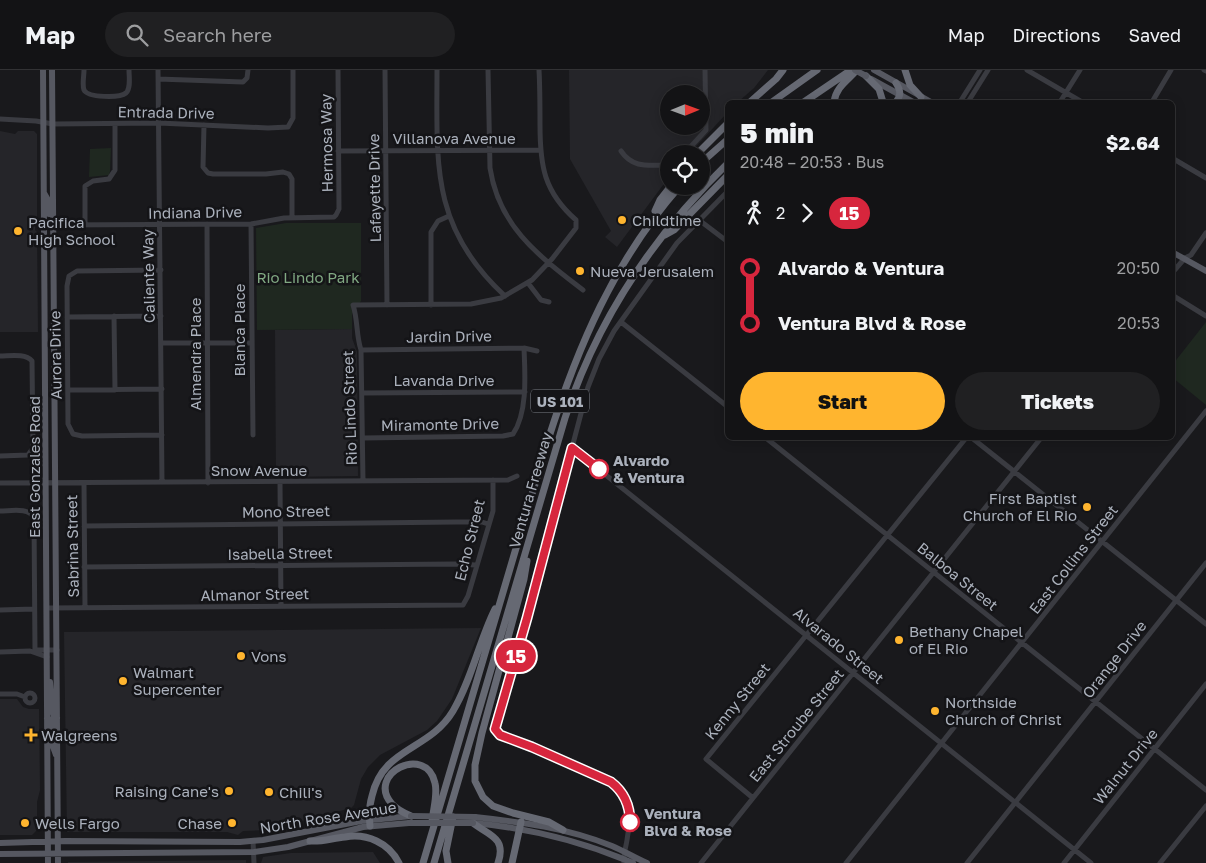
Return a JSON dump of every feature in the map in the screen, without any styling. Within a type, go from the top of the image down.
[{"type":"highway","points":[[752,100],[776,79],[782,70]]},
{"type":"highway","points":[[775,100],[817,70]]},
{"type":"highway","points":[[807,100],[851,70]]},
{"type":"highway","points":[[834,100],[839,88],[856,70]]},
{"type":"highway","points":[[905,70],[910,85],[921,97]]},
{"type":"highway","points":[[866,76],[879,89],[882,100]]},
{"type":"highway","points":[[896,83],[900,89],[898,99]]},
{"type":"highway","points":[[706,145],[725,126]]},
{"type":"highway","points":[[710,155],[725,142]]},
{"type":"highway","name":"Ventura Freeway","points":[[434,863],[565,418],[581,372],[623,292],[660,238],[684,209],[725,166]]},
{"type":"highway","points":[[660,238],[674,230],[725,178]]},
{"type":"highway","points":[[650,222],[664,195]]},
{"type":"highway","name":"Ventura Freeway","points":[[423,863],[548,440],[569,378],[611,282],[650,222],[672,195]]},
{"type":"highway","points":[[533,527],[524,579],[482,733],[475,775],[480,792],[493,806],[549,822],[563,830]]},
{"type":"highway","points":[[370,823],[372,793],[382,771],[393,759],[433,734],[453,711],[494,611],[504,593]]},
{"type":"highway","points":[[410,820],[391,803],[386,790],[386,782],[393,771],[409,764],[415,764],[431,773],[435,784],[436,794],[430,838]]},
{"type":"highway","points":[[448,863],[446,851],[455,810],[457,788]]},
{"type":"highway","points":[[474,820],[480,828],[496,839],[500,852],[498,863]]},
{"type":"highway","points":[[512,863],[521,825]]},
{"type":"highway","points":[[310,841],[318,842],[347,836],[367,838],[384,845],[399,863]]},
{"type":"main road","name":"East Gonzales Road","points":[[42,70],[48,863]]},
{"type":"main road","name":"East Gonzales Road","points":[[52,70],[57,718],[61,841],[58,863]]},
{"type":"main road","points":[[856,70],[898,99]]},
{"type":"main road","points":[[874,70],[927,100]]},
{"type":"main road","points":[[44,192],[48,200],[49,221],[53,226]]},
{"type":"main road","points":[[44,224],[50,230],[50,276],[53,281]]},
{"type":"main road","points":[[1175,253],[1206,271]]},
{"type":"main road","points":[[47,676],[50,683],[53,714],[57,718]]},
{"type":"main road","points":[[47,718],[51,720],[52,744],[58,760]]},
{"type":"main road","name":"North Rose Avenue","points":[[0,843],[61,841],[253,841],[370,823],[410,820],[474,820],[563,830],[612,846],[623,860],[647,863]]},
{"type":"main road","name":"North Rose Avenue","points":[[0,854],[254,852],[288,847],[370,823]]},
{"type":"main road","name":"North Rose Avenue","points":[[521,825],[579,843],[633,863]]},
{"type":"street","points":[[84,70],[85,91],[96,96],[119,96],[125,94],[129,86],[129,70]]},
{"type":"street","name":"Caliente Way","points":[[158,70],[162,482]]},
{"type":"street","points":[[158,79],[243,82],[247,78],[248,70]]},
{"type":"street","name":"Entrada Drive","points":[[0,121],[37,124],[43,122],[52,124],[158,123],[268,128],[288,127],[293,118],[293,70]]},
{"type":"street","name":"Hermosa Way","points":[[336,215],[339,209],[338,70]]},
{"type":"street","name":"Lafayette Drive","points":[[385,70],[387,305]]},
{"type":"street","points":[[437,70],[437,151],[440,181],[449,216],[469,254],[505,296]]},
{"type":"street","points":[[488,70],[489,150],[492,180],[503,209],[520,235],[548,263],[583,290]]},
{"type":"street","points":[[387,305],[480,303],[505,296],[528,283],[548,263],[575,230],[576,220],[558,203],[548,186],[543,170],[540,150],[540,70]]},
{"type":"street","points":[[692,145],[706,130],[705,70]]},
{"type":"street","points":[[961,100],[980,70]]},
{"type":"street","points":[[969,100],[988,70]]},
{"type":"street","points":[[1027,70],[1078,100]]},
{"type":"street","points":[[1061,100],[1080,70]]},
{"type":"street","points":[[1153,100],[1171,70]]},
{"type":"street","points":[[85,225],[85,186],[93,181],[110,179],[115,170],[115,124]]},
{"type":"street","points":[[204,125],[203,167],[205,170],[213,174],[266,174],[283,172],[289,174],[292,179],[292,218]]},
{"type":"street","name":"Villanova Avenue","points":[[338,151],[540,150]]},
{"type":"street","points":[[621,151],[627,160],[637,165],[660,165]]},
{"type":"street","points":[[1175,160],[1206,178]]},
{"type":"street","points":[[623,860],[630,817],[626,802],[615,786],[605,778],[500,735],[495,729],[593,373],[606,344],[672,251],[725,194]]},
{"type":"street","name":"Indiana Drive","points":[[53,226],[251,224],[292,218],[330,218],[336,215]]},
{"type":"street","points":[[431,305],[431,232],[438,221],[449,216]]},
{"type":"street","points":[[699,220],[725,240]]},
{"type":"street","name":"Almendra Place","points":[[207,224],[208,483]]},
{"type":"street","name":"Blanca Place","points":[[251,224],[253,435]]},
{"type":"street","points":[[1175,270],[1195,250],[1206,233]]},
{"type":"street","name":"Aurora Drive","points":[[160,270],[77,271],[69,276],[67,286],[68,424],[73,434],[82,436],[162,435]]},
{"type":"street","points":[[528,283],[541,300],[549,302]]},
{"type":"street","points":[[1175,297],[1206,316]]},
{"type":"street","name":"Rio Lindo Street","points":[[363,482],[362,350],[358,339],[353,305],[387,305]]},
{"type":"street","points":[[114,316],[115,390]]},
{"type":"street","points":[[67,317],[161,316]]},
{"type":"street","points":[[621,322],[725,405]]},
{"type":"street","points":[[161,343],[252,343]]},
{"type":"street","points":[[524,348],[525,392]]},
{"type":"street","name":"Jardin Drive","points":[[362,350],[524,348],[537,351]]},
{"type":"street","points":[[0,356],[23,356],[30,358],[32,361],[33,430],[33,448],[28,456],[0,456]]},
{"type":"street","points":[[68,390],[162,389]]},
{"type":"street","name":"Lavanda Drive","points":[[363,394],[525,392]]},
{"type":"street","name":"Miramonte Drive","points":[[363,438],[507,436],[513,434],[516,430],[525,392]]},
{"type":"street","name":"East Collins Street","points":[[846,863],[1206,411]]},
{"type":"street","name":"Balboa Street","points":[[769,440],[1206,790]]},
{"type":"street","points":[[806,635],[964,440]]},
{"type":"street","points":[[975,440],[1206,624]]},
{"type":"street","name":"East Stroube Street","points":[[701,863],[1039,440]]},
{"type":"street","name":"Alvarado Street","points":[[572,448],[1091,863]]},
{"type":"street","name":"Snow Avenue","points":[[0,484],[508,480],[517,476]]},
{"type":"street","name":"Echo Street","points":[[463,605],[468,596],[493,506],[493,480]]},
{"type":"street","points":[[280,482],[281,606]]},
{"type":"street","name":"Sabrina Street","points":[[84,483],[85,608]]},
{"type":"street","points":[[0,511],[27,511],[34,518],[33,651]]},
{"type":"street","name":"Mono Street","points":[[84,526],[456,522],[482,522],[488,524]]},
{"type":"street","name":"Orange Drive","points":[[967,863],[1206,563]]},
{"type":"street","name":"Isabella Street","points":[[84,567],[476,565]]},
{"type":"street","name":"Almanor Street","points":[[47,608],[463,605]]},
{"type":"street","points":[[0,610],[34,609]]},
{"type":"street","name":"Kenny Street","points":[[753,798],[706,759],[806,635]]},
{"type":"street","points":[[0,652],[33,651],[47,653],[57,650]]},
{"type":"street","name":"Walnut Drive","points":[[1064,863],[1206,684]]},
{"type":"street","points":[[0,694],[17,694],[25,697]]},
{"type":"street","points":[[1160,863],[1206,806]]},
{"type":"street","points":[[253,841],[254,863]]},
{"type":"shaded area","points":[[569,70],[768,70],[754,88],[740,100],[725,100],[725,115],[710,131],[710,85],[660,85],[660,135],[707,135],[697,145],[660,145],[660,189],[617,247],[605,237],[611,231],[570,159]]},
{"type":"shaded area","name":"Pacifica High School","points":[[0,131],[15,134],[18,131],[34,131],[37,134],[37,218],[35,230],[37,232],[38,332],[0,332]]},
{"type":"shaded area","points":[[352,329],[352,338],[357,352],[358,476],[276,477],[275,330]]},
{"type":"shaded area","points":[[481,628],[452,699],[437,721],[427,730],[380,755],[368,767],[361,779],[354,805],[351,808],[268,830],[243,831],[238,835],[227,832],[67,832],[64,632]]},
{"type":"shaded area","points":[[0,699],[17,699],[23,707],[39,709],[40,790],[37,802],[37,830],[32,835],[0,835]]},
{"type":"shaded area","points":[[373,852],[380,863],[261,863],[263,857],[291,853]]},
{"type":"shaded area","points":[[246,860],[246,863],[68,863],[68,862]]},
{"type":"green space","points":[[111,148],[109,175],[89,177],[90,149]]},
{"type":"green space","name":"Rio Lindo Park","points":[[286,223],[361,223],[361,301],[352,314],[352,329],[257,330],[256,228]]},
{"type":"green space","points":[[1206,322],[1206,405],[1175,380],[1175,361]]},
{"type":"bus line","name":"15","points":[[599,469],[572,448],[527,618],[495,729],[500,735],[611,782],[620,790],[626,802],[630,822]]},
{"type":"place","name":"Childtime","points":[[622,220]]},
{"type":"place","name":"Pacifica High School","points":[[18,231]]},
{"type":"place","name":"Nueva Jerusalem","points":[[580,271]]},
{"type":"place","name":"Alvardo & Ventura","points":[[599,469]]},
{"type":"place","name":"First Baptist Church of El Rio","points":[[1087,507]]},
{"type":"place","name":"Bethany Chapel of El Rio","points":[[899,640]]},
{"type":"place","name":"Vons","points":[[241,656]]},
{"type":"place","name":"Walmart Supercenter","points":[[123,681]]},
{"type":"place","name":"Northside Church of Christ","points":[[935,711]]},
{"type":"place","name":"Walgreens","points":[[31,735]]},
{"type":"place","name":"Raising Cane's","points":[[229,791]]},
{"type":"place","name":"Chili's","points":[[269,792]]},
{"type":"place","name":"Ventura Blvd & Rose","points":[[630,822]]},
{"type":"place","name":"Wells Fargo","points":[[25,823]]},
{"type":"place","name":"Chase","points":[[232,823]]}]
